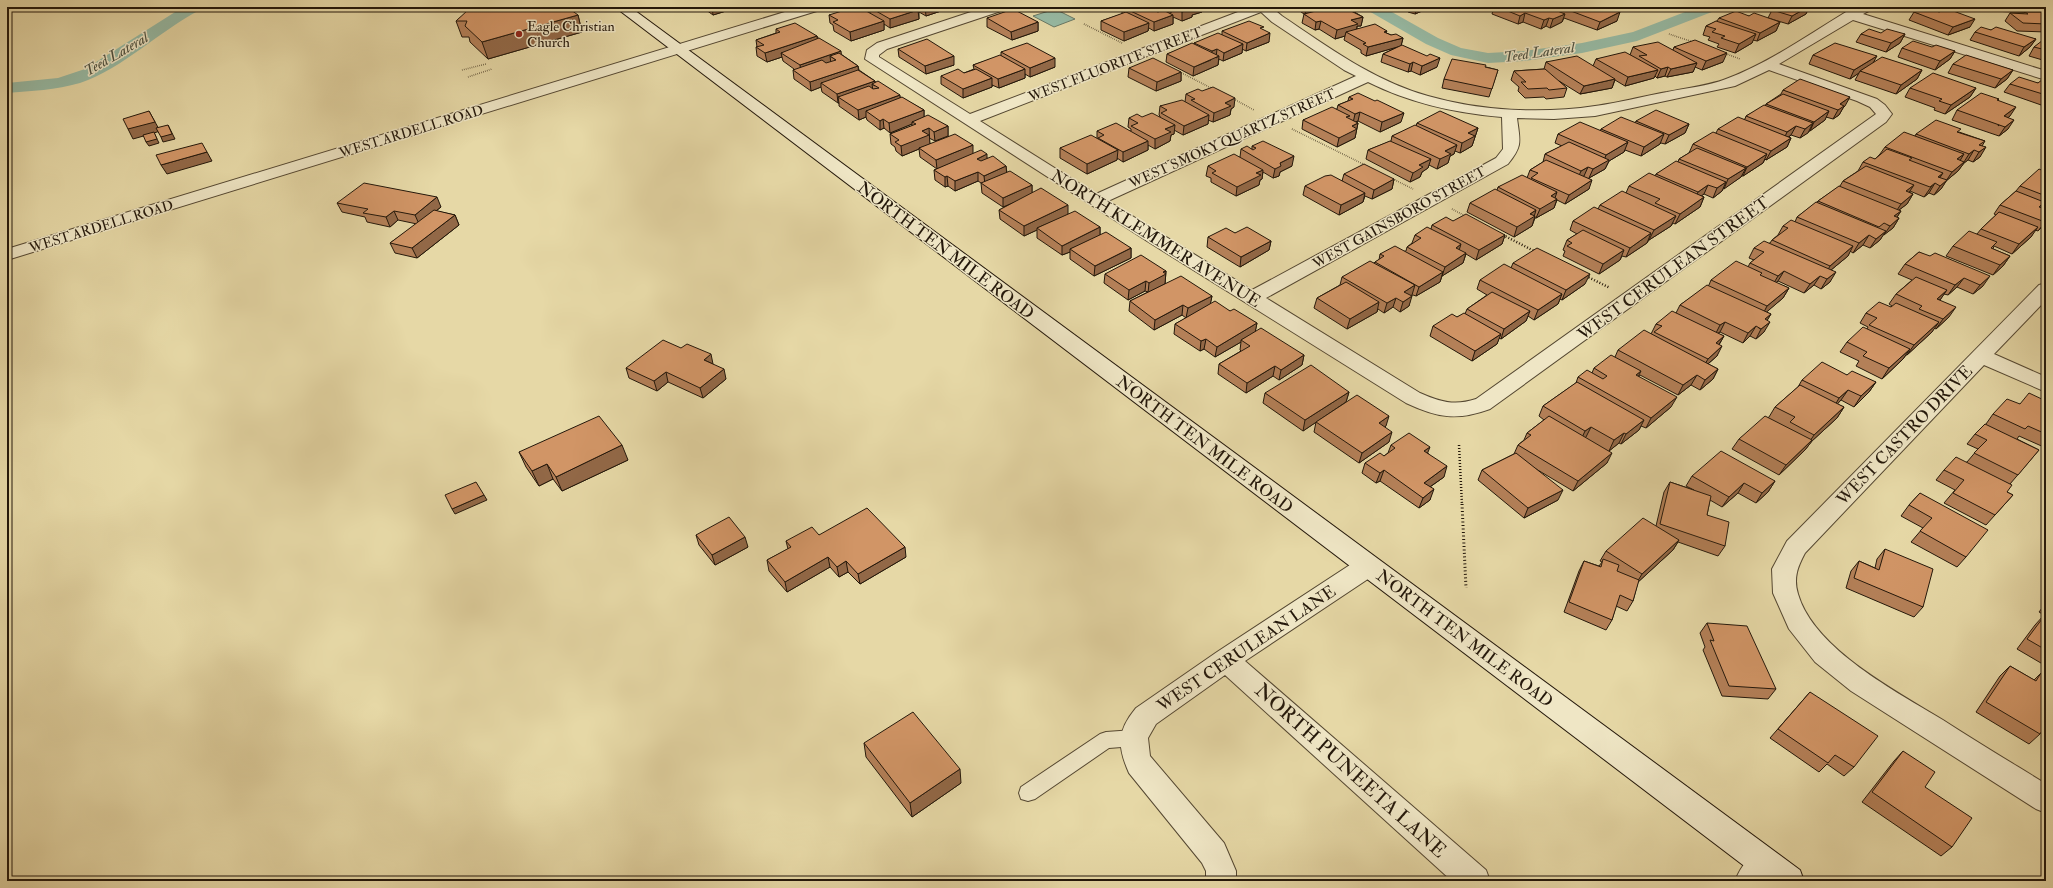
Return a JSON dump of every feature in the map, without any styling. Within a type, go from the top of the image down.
[{"type":"street","name":"NORTH TEN MILE ROAD","points":[[622,7],[1368,566],[1757,872],[1789,881]]},
{"type":"street","name":"WEST ARDELL ROAD","points":[[7,255],[815,7]]},
{"type":"street","name":"NORTH KLEMMER AVENUE","points":[[999,7],[882,46],[872,53],[872,59],[1413,398],[1430,406],[1450,412]]},
{"type":"street","points":[[1263,7],[1277,19],[1367,77],[1424,100],[1476,110],[1509,114],[1554,114],[1595,110],[1730,83],[1768,65],[1851,15],[1869,7]]},
{"type":"street","name":"WEST FLUORITE STREET","points":[[968,120],[1263,7]]},
{"type":"street","points":[[2002,7],[2046,9]]},
{"type":"street","points":[[1851,15],[2046,76]]},
{"type":"street","name":"WEST CERULEAN STREET","points":[[1450,412],[1468,410],[1483,404],[1881,119],[1884,114],[1881,108],[1862,98],[1768,65]]},
{"type":"street","name":"WEST SMOKY QUARTZ STREET","points":[[1096,200],[1367,77]]},
{"type":"street","name":"WEST GAINSBORO STREET","points":[[1252,298],[1502,161],[1511,150],[1512,140],[1509,114]]},
{"type":"street","name":"WEST CASTRO DRIVE","points":[[2046,289],[1796,547],[1784,569],[1785,593],[1798,622],[1824,654],[1860,683],[2046,800]]},
{"type":"street","points":[[1981,356],[2046,385]]},
{"type":"street","name":"WEST CERULEAN LANE","points":[[1134,738],[1137,726],[1146,716],[1226,660],[1368,566]]},
{"type":"street","name":"NORTH PUNEETA LANE","points":[[1226,660],[1475,881]]},
{"type":"street","points":[[1134,738],[1134,752],[1139,764],[1213,853],[1221,871],[1221,881]]},
{"type":"lane","points":[[1028,793],[1106,740],[1134,738]]},
{"type":"path","points":[[1084,24],[1214,89]]},
{"type":"path","points":[[1668,34],[1698,44]]},
{"type":"path","points":[[1720,52],[1742,60]]},
{"type":"path","points":[[462,70],[486,64]]},
{"type":"path","points":[[468,77],[492,69]]},
{"type":"path","points":[[1227,96],[1370,168]]},
{"type":"path","points":[[1391,178],[1469,217]]},
{"type":"path","points":[[1503,235],[1537,252]]},
{"type":"path","points":[[1585,276],[1613,290]]},
{"type":"path","points":[[1459,445],[1466,588]]},
{"type":"shaded area","points":[[1055,9],[1075,19],[1054,27],[1033,16]]},
{"type":"building","points":[[567,7],[578,15],[482,42],[465,26],[467,21],[456,21],[468,10],[465,8]]},
{"type":"building","points":[[859,7],[884,21],[850,32],[833,22],[838,20],[829,15]]},
{"type":"building","points":[[869,7],[913,7],[918,10],[890,19]]},
{"type":"building","points":[[1122,7],[1154,7],[1160,9],[1155,11],[1158,12],[1163,10],[1173,15],[1154,22]]},
{"type":"building","points":[[1172,7],[1190,7],[1193,9],[1182,12]]},
{"type":"building","points":[[1332,7],[1351,7],[1347,9],[1363,17],[1351,20],[1358,24],[1337,30],[1321,21],[1316,22],[1304,14]]},
{"type":"building","points":[[1498,7],[1547,7],[1565,14],[1553,19],[1549,18],[1544,20],[1525,13],[1520,16]]},
{"type":"building","points":[[1605,7],[1620,12],[1600,22],[1563,8]]},
{"type":"building","points":[[1777,7],[1808,7],[1792,16],[1772,10]]},
{"type":"building","points":[[1926,7],[1939,12],[1948,9],[1975,19],[1953,27],[1914,12]]},
{"type":"building","points":[[1013,9],[1038,22],[1011,32],[987,18]]},
{"type":"building","points":[[1736,11],[1749,16],[1754,13],[1780,22],[1760,33],[1719,18]]},
{"type":"building","points":[[1126,12],[1149,23],[1124,32],[1101,21]]},
{"type":"building","points":[[2025,12],[2042,12],[2046,16],[2046,24],[2023,23],[2010,13],[2028,14]]},
{"type":"building","points":[[1249,21],[1264,27],[1260,28],[1270,33],[1247,43],[1222,31]]},
{"type":"building","points":[[1716,21],[1756,34],[1739,44],[1721,38],[1725,36],[1712,32],[1716,29],[1706,26]]},
{"type":"building","points":[[795,23],[817,36],[765,53],[756,47],[764,45],[756,40],[780,32],[776,29]]},
{"type":"building","points":[[1375,24],[1387,31],[1384,32],[1391,35],[1396,34],[1403,38],[1368,47],[1363,44],[1366,43],[1346,32]]},
{"type":"building","points":[[1981,27],[1991,30],[1996,27],[2036,39],[2024,47],[1975,32]]},
{"type":"building","points":[[1869,29],[1881,33],[1887,29],[1905,34],[1891,43],[1861,34]]},
{"type":"building","points":[[1218,33],[1243,44],[1224,53],[1217,49],[1212,51],[1194,43]]},
{"type":"building","points":[[819,38],[841,51],[800,65],[781,53]]},
{"type":"building","points":[[927,39],[954,56],[925,66],[898,49]]},
{"type":"building","points":[[1695,40],[1727,53],[1706,61],[1674,47]]},
{"type":"building","points":[[2043,40],[2046,41],[2046,50],[2034,47]]},
{"type":"building","points":[[1913,41],[1932,47],[1936,45],[1955,51],[1940,61],[1902,48]]},
{"type":"building","points":[[1658,42],[1697,63],[1671,69],[1668,67],[1661,69],[1639,56],[1647,55],[1633,47]]},
{"type":"building","points":[[1027,43],[1055,58],[1030,68],[1001,52]]},
{"type":"building","points":[[1192,43],[1219,56],[1194,67],[1167,54]]},
{"type":"building","points":[[1835,43],[1877,56],[1854,70],[1813,55]]},
{"type":"building","points":[[1402,45],[1427,56],[1430,54],[1440,58],[1422,66],[1413,62],[1410,64],[1383,54]]},
{"type":"building","points":[[1625,52],[1658,70],[1628,77],[1596,59]]},
{"type":"building","points":[[839,53],[858,66],[810,82],[793,70],[822,60],[826,63],[836,60],[830,56]]},
{"type":"building","points":[[1000,55],[1025,69],[998,79],[973,65]]},
{"type":"building","points":[[1966,55],[2013,70],[2001,79],[1953,64]]},
{"type":"building","points":[[1577,56],[1615,79],[1584,86],[1546,62]]},
{"type":"building","points":[[1882,57],[1922,70],[1901,85],[1860,71]]},
{"type":"building","points":[[1153,58],[1181,72],[1157,82],[1129,68]]},
{"type":"building","points":[[1452,59],[1486,65],[1485,67],[1498,70],[1492,89],[1444,79]]},
{"type":"building","points":[[958,69],[964,73],[976,69],[992,78],[963,89],[941,76]]},
{"type":"building","points":[[1545,69],[1567,88],[1549,90],[1547,88],[1528,89],[1521,82],[1526,82],[1514,71]]},
{"type":"building","points":[[858,70],[875,81],[837,94],[821,83]]},
{"type":"building","points":[[1933,73],[1976,88],[1951,105],[1939,101],[1942,99],[1910,88]]},
{"type":"building","points":[[2019,77],[2038,83],[2043,79],[2046,80],[2046,95],[2010,84]]},
{"type":"building","points":[[1800,79],[1850,97],[1840,104],[1844,106],[1838,110],[1783,90]]},
{"type":"building","points":[[878,81],[900,95],[858,110],[838,97],[869,86],[873,89],[879,88],[872,84]]},
{"type":"building","points":[[1213,87],[1235,98],[1225,103],[1231,106],[1214,113],[1191,100],[1195,99],[1186,94],[1198,89],[1202,91]]},
{"type":"building","points":[[1358,93],[1404,113],[1382,122],[1360,112],[1355,114],[1338,105],[1353,99],[1349,97]]},
{"type":"building","points":[[1981,93],[2016,107],[2004,116],[2014,120],[2005,127],[1957,110]]},
{"type":"building","points":[[1783,94],[1829,111],[1814,122],[1766,104]]},
{"type":"building","points":[[902,97],[924,110],[889,123],[883,119],[880,121],[866,111]]},
{"type":"building","points":[[1182,100],[1209,115],[1184,126],[1161,113],[1167,110],[1160,106]]},
{"type":"building","points":[[1764,105],[1813,123],[1805,129],[1796,126],[1787,132],[1746,116]]},
{"type":"building","points":[[1332,107],[1350,116],[1346,117],[1358,123],[1352,126],[1357,129],[1339,138],[1303,120]]},
{"type":"building","points":[[1656,110],[1689,124],[1669,135],[1636,121]]},
{"type":"building","points":[[149,111],[155,122],[128,129],[123,119]]},
{"type":"building","points":[[1440,111],[1478,128],[1468,133],[1475,136],[1462,143],[1417,123]]},
{"type":"building","points":[[1152,113],[1175,125],[1165,129],[1171,132],[1155,139],[1131,126],[1138,123],[1129,118],[1137,114],[1142,117]]},
{"type":"building","points":[[928,115],[948,126],[934,132],[929,128],[922,131],[929,135],[901,146],[895,142],[899,140],[890,134],[916,124],[912,122]]},
{"type":"building","points":[[1621,117],[1664,134],[1644,147],[1601,129]]},
{"type":"building","points":[[1738,117],[1791,138],[1771,151],[1718,129]]},
{"type":"building","points":[[1936,120],[1961,129],[1957,132],[1985,141],[1979,145],[1986,147],[1979,152],[1974,150],[1969,154],[1916,134]]},
{"type":"building","points":[[1580,122],[1628,142],[1606,155],[1558,134]]},
{"type":"building","points":[[1116,123],[1148,141],[1123,152],[1098,138],[1104,135],[1097,131]]},
{"type":"building","points":[[168,125],[172,134],[161,137],[156,128]]},
{"type":"building","points":[[1415,125],[1457,145],[1445,151],[1451,154],[1440,159],[1392,136]]},
{"type":"building","points":[[154,132],[157,139],[146,142],[143,135]]},
{"type":"building","points":[[1713,132],[1767,154],[1747,167],[1693,144]]},
{"type":"building","points":[[1904,132],[1964,154],[1957,159],[1964,162],[1952,172],[1885,147]]},
{"type":"building","points":[[955,134],[973,145],[936,160],[919,148]]},
{"type":"building","points":[[1091,135],[1118,150],[1087,164],[1060,148]]},
{"type":"building","points":[[1263,141],[1294,156],[1280,163],[1281,166],[1275,169],[1241,149],[1247,146],[1253,150],[1256,148],[1252,146]]},
{"type":"building","points":[[1390,141],[1431,159],[1419,165],[1423,167],[1413,173],[1368,150]]},
{"type":"building","points":[[1569,142],[1609,160],[1593,169],[1588,167],[1581,171],[1545,154]]},
{"type":"building","points":[[202,143],[207,152],[161,165],[156,155]]},
{"type":"building","points":[[1697,148],[1746,168],[1728,179],[1679,159]]},
{"type":"building","points":[[1887,149],[1912,158],[1909,160],[1943,173],[1938,177],[1947,180],[1940,186],[1935,183],[1930,187],[1863,162],[1870,157],[1875,159]]},
{"type":"building","points":[[981,150],[987,154],[977,159],[981,161],[993,156],[1006,166],[984,176],[978,172],[955,181],[934,170]]},
{"type":"building","points":[[1234,154],[1263,170],[1256,173],[1261,175],[1237,187],[1212,173],[1216,171],[1208,166]]},
{"type":"building","points":[[1546,160],[1592,180],[1569,195],[1531,178],[1538,173],[1530,170]]},
{"type":"building","points":[[1676,161],[1726,182],[1717,188],[1708,185],[1698,192],[1656,174]]},
{"type":"building","points":[[1364,164],[1394,179],[1374,190],[1344,174]]},
{"type":"building","points":[[1866,166],[1914,185],[1906,191],[1913,194],[1901,204],[1843,181]]},
{"type":"building","points":[[2039,169],[2046,172],[2046,196],[2020,186]]},
{"type":"building","points":[[1010,171],[1032,185],[1003,198],[981,183]]},
{"type":"building","points":[[1649,173],[1704,197],[1680,214],[1655,203],[1660,199],[1629,186]]},
{"type":"building","points":[[1331,175],[1365,193],[1341,205],[1305,186],[1325,176]]},
{"type":"building","points":[[1522,175],[1557,192],[1551,196],[1557,199],[1540,209],[1498,187]]},
{"type":"building","points":[[364,183],[437,197],[415,215],[394,211],[386,217],[363,213],[368,209],[337,203]]},
{"type":"building","points":[[1839,186],[1901,211],[1894,216],[1899,218],[1890,226],[1884,223],[1879,227],[1818,201]]},
{"type":"building","points":[[1041,188],[1068,205],[1024,226],[999,210]]},
{"type":"building","points":[[1495,189],[1536,210],[1530,214],[1535,216],[1517,227],[1470,203]]},
{"type":"building","points":[[1622,191],[1676,216],[1654,230],[1600,205]]},
{"type":"building","points":[[2016,191],[2044,202],[2039,207],[2046,209],[2045,222],[2000,205]]},
{"type":"building","points":[[1816,202],[1886,231],[1876,239],[1869,235],[1859,243],[1797,217]]},
{"type":"building","points":[[1594,207],[1651,233],[1630,248],[1573,221]]},
{"type":"building","points":[[434,210],[455,215],[412,248],[390,243]]},
{"type":"building","points":[[1075,211],[1100,227],[1062,246],[1037,228]]},
{"type":"building","points":[[1999,212],[2038,227],[2019,244],[1981,229]]},
{"type":"building","points":[[1466,214],[1505,235],[1479,250],[1432,225],[1446,217],[1453,221]]},
{"type":"building","points":[[1791,220],[1853,246],[1830,266],[1772,240],[1788,228],[1783,226]]},
{"type":"building","points":[[1247,227],[1271,241],[1241,257],[1208,237],[1226,228],[1235,233]]},
{"type":"building","points":[[1427,227],[1461,244],[1456,248],[1466,253],[1445,267],[1407,247],[1421,238],[1415,235]]},
{"type":"building","points":[[1583,230],[1624,250],[1603,264],[1567,246],[1572,243],[1567,240]]},
{"type":"building","points":[[1969,231],[1997,242],[1991,248],[2010,256],[2000,265],[1953,246]]},
{"type":"building","points":[[1106,232],[1131,248],[1095,266],[1070,249]]},
{"type":"building","points":[[1764,241],[1836,272],[1827,279],[1820,276],[1810,284],[1784,271],[1778,276],[1750,263],[1764,252],[1754,248]]},
{"type":"building","points":[[1395,246],[1443,272],[1419,287],[1375,262],[1384,256],[1380,254]]},
{"type":"building","points":[[1537,248],[1590,274],[1566,290],[1513,263]]},
{"type":"building","points":[[1919,252],[1930,256],[1935,253],[1990,276],[1980,285],[1964,278],[1955,285],[1905,264]]},
{"type":"building","points":[[1141,255],[1166,271],[1163,272],[1166,274],[1149,283],[1146,281],[1129,290],[1105,274]]},
{"type":"building","points":[[1370,261],[1415,285],[1404,292],[1412,296],[1403,302],[1396,298],[1387,303],[1342,277]]},
{"type":"building","points":[[1736,261],[1762,273],[1760,275],[1789,288],[1767,306],[1711,280]]},
{"type":"building","points":[[1504,264],[1562,294],[1538,310],[1480,280]]},
{"type":"building","points":[[1181,276],[1212,296],[1188,308],[1183,305],[1155,320],[1130,301]]},
{"type":"building","points":[[1916,277],[1947,290],[1937,299],[1956,307],[1943,319],[1919,309],[1922,306],[1896,294]]},
{"type":"building","points":[[1346,282],[1379,302],[1350,319],[1317,298]]},
{"type":"building","points":[[1707,285],[1771,314],[1765,319],[1770,322],[1761,329],[1756,326],[1748,333],[1725,322],[1720,325],[1680,305]]},
{"type":"building","points":[[1492,292],[1530,311],[1504,329],[1467,309]]},
{"type":"building","points":[[1215,301],[1230,311],[1234,309],[1257,323],[1217,347],[1206,339],[1201,341],[1175,324]]},
{"type":"building","points":[[1879,302],[1891,307],[1896,303],[1939,322],[1914,345],[1869,325],[1877,318],[1866,313]]},
{"type":"building","points":[[1672,311],[1724,336],[1716,343],[1722,346],[1708,359],[1654,332],[1662,326],[1656,324]]},
{"type":"building","points":[[1464,313],[1501,334],[1475,351],[1433,326],[1452,314],[1457,317]]},
{"type":"building","points":[[1863,327],[1910,349],[1889,368],[1863,356],[1867,352],[1847,342]]},
{"type":"building","points":[[1261,328],[1304,355],[1281,370],[1275,366],[1247,383],[1219,364],[1250,346],[1241,340]]},
{"type":"building","points":[[1644,330],[1718,369],[1705,380],[1697,375],[1683,385],[1618,350]]},
{"type":"building","points":[[663,340],[681,348],[687,344],[711,354],[704,360],[724,369],[700,388],[666,372],[654,381],[626,368]]},
{"type":"building","points":[[1611,355],[1641,371],[1636,375],[1677,397],[1651,418],[1578,377],[1587,370],[1603,379],[1607,376],[1594,368]]},
{"type":"building","points":[[1822,362],[1847,375],[1852,371],[1876,382],[1861,396],[1848,390],[1839,398],[1802,380]]},
{"type":"building","points":[[1311,365],[1349,392],[1305,420],[1265,393]]},
{"type":"building","points":[[1577,382],[1644,420],[1626,434],[1624,433],[1614,440],[1591,427],[1585,431],[1543,406]]},
{"type":"building","points":[[1800,385],[1844,407],[1814,435],[1790,422],[1795,417],[1775,407]]},
{"type":"building","points":[[2029,393],[2046,401],[2046,434],[2028,426],[2025,429],[1993,414],[2007,399],[2020,404]]},
{"type":"building","points":[[1357,395],[1389,416],[1379,423],[1392,432],[1362,453],[1316,422]]},
{"type":"building","points":[[599,416],[622,445],[556,477],[547,464],[532,471],[519,452]]},
{"type":"building","points":[[1549,416],[1612,453],[1578,481],[1518,445],[1531,435],[1527,433]]},
{"type":"building","points":[[1765,416],[1812,440],[1786,465],[1739,439]]},
{"type":"building","points":[[1985,424],[2039,450],[2018,475],[1974,453],[1987,440],[1975,434]]},
{"type":"building","points":[[1409,433],[1430,447],[1424,451],[1447,466],[1424,483],[1434,489],[1423,498],[1384,470],[1380,473],[1365,463],[1380,453],[1384,456],[1395,448],[1391,445]]},
{"type":"building","points":[[1721,451],[1775,481],[1762,493],[1744,483],[1729,497],[1692,476]]},
{"type":"building","points":[[1516,453],[1563,490],[1528,508],[1482,470]]},
{"type":"building","points":[[1956,457],[2012,485],[2007,492],[2013,495],[1995,515],[1953,493],[1964,480],[1944,470]]},
{"type":"building","points":[[476,482],[484,495],[452,509],[445,495]]},
{"type":"building","points":[[1670,482],[1711,496],[1707,515],[1729,522],[1725,546],[1660,524]]},
{"type":"building","points":[[1920,493],[1988,530],[1966,557],[1920,531],[1932,518],[1909,505]]},
{"type":"building","points":[[867,508],[905,547],[858,574],[846,561],[837,567],[828,557],[785,582],[767,560],[791,547],[786,541],[812,527],[819,535]]},
{"type":"building","points":[[729,517],[745,537],[712,555],[696,535]]},
{"type":"building","points":[[1643,518],[1679,540],[1642,574],[1606,551]]},
{"type":"building","points":[[1885,549],[1933,569],[1923,607],[1854,578],[1859,561],[1879,570]]},
{"type":"building","points":[[1603,559],[1619,565],[1617,571],[1639,580],[1633,601],[1620,595],[1612,620],[1569,602],[1584,561],[1601,567]]},
{"type":"building","points":[[2045,615],[2046,616],[2046,650],[2027,639]]},
{"type":"building","points":[[1707,623],[1747,626],[1776,689],[1729,686],[1710,640],[1714,641]]},
{"type":"building","points":[[2010,666],[2036,681],[2041,673],[2046,676],[2046,724],[2040,734],[1986,702]]},
{"type":"building","points":[[1810,692],[1878,736],[1854,767],[1835,755],[1828,763],[1778,729]]},
{"type":"building","points":[[913,712],[960,769],[910,803],[864,743]]},
{"type":"building","points":[[1903,751],[1935,772],[1925,787],[1972,818],[1952,847],[1872,792]]},
{"type":"waterway","name":"Teed Lateral","points":[[7,88],[58,83],[74,79],[106,64],[164,24],[195,7]]},
{"type":"waterway","name":"Teed Lateral","points":[[1372,7],[1432,41],[1457,52],[1488,58],[1524,56],[1582,48],[1637,36],[1712,7]]},
{"type":"place","name":"Eagle Christian Church","points":[[519,34]]}]
